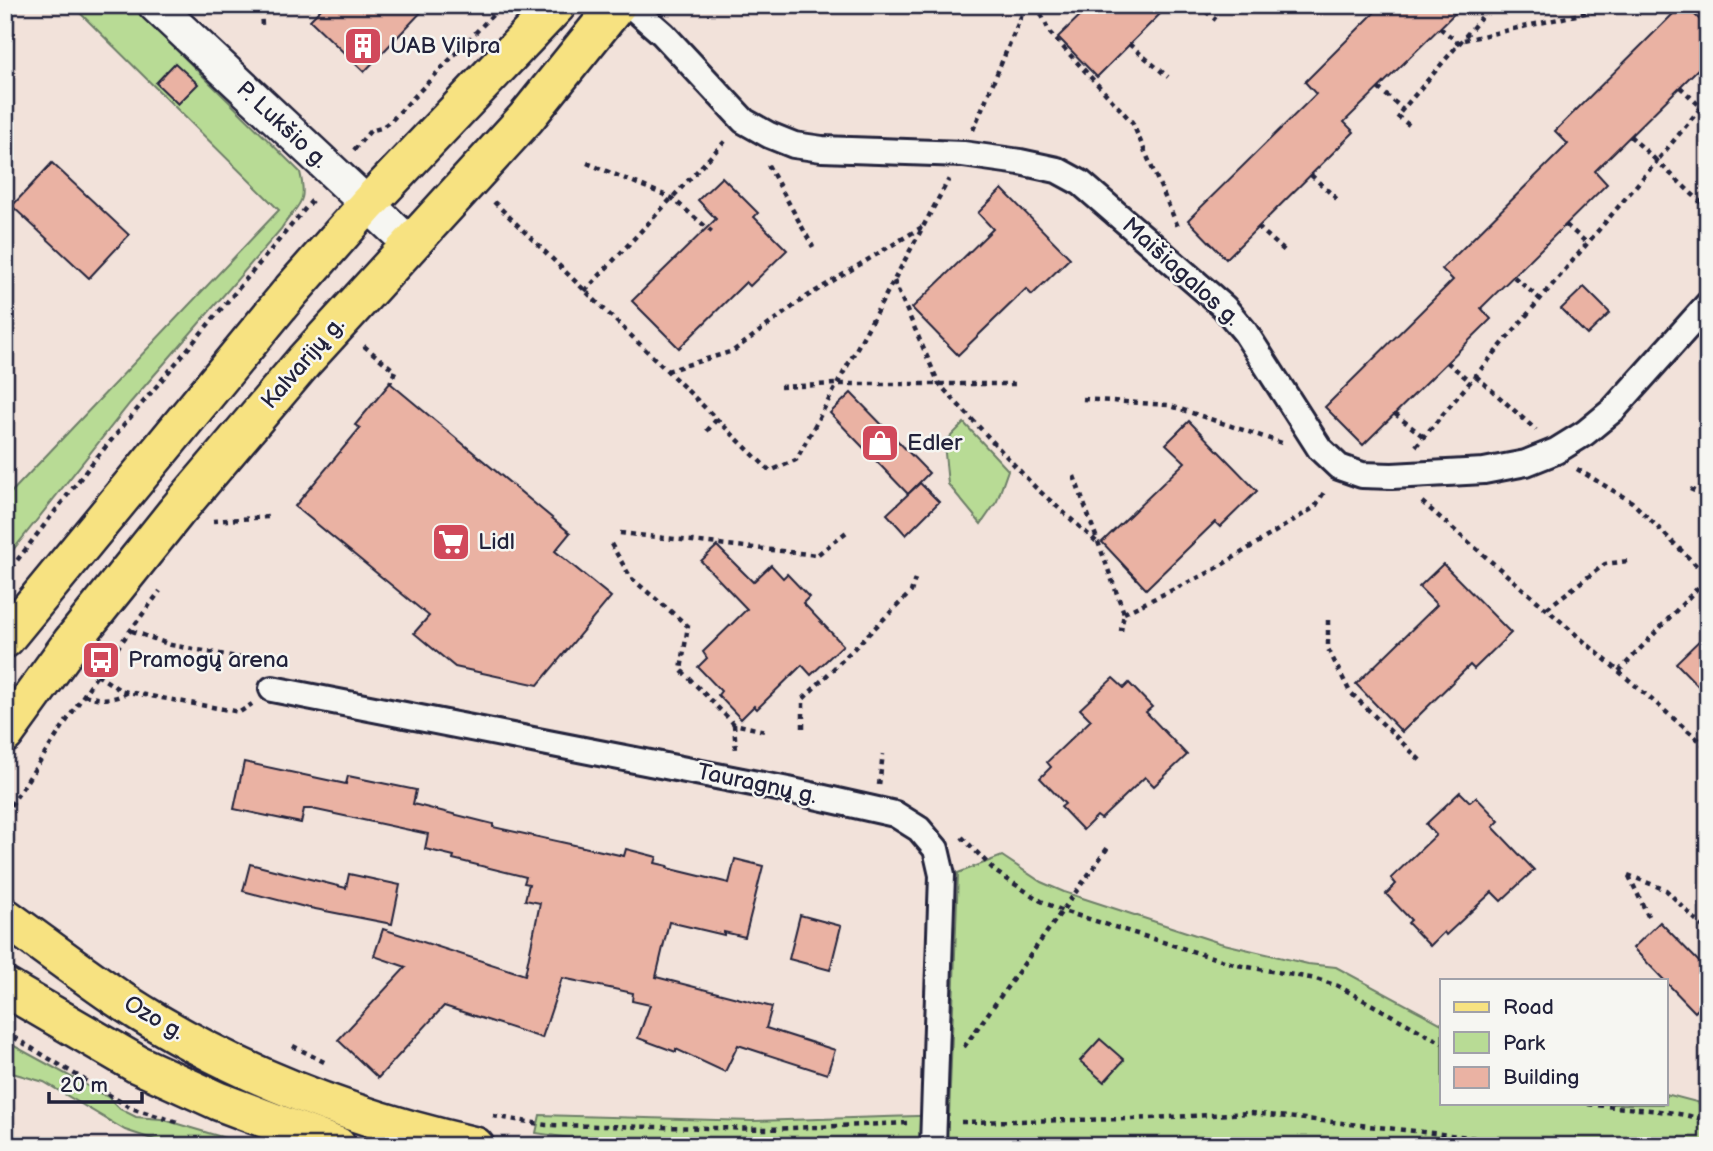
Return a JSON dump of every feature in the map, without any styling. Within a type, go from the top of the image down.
[{"type":"main road","points":[[5,639],[266,321],[367,205],[557,5]]},
{"type":"main road","name":"Kalvarijų g.","points":[[5,734],[71,643],[176,512],[304,361],[526,118],[617,5]]},
{"type":"main road","name":"Ozo g.","points":[[5,917],[124,1001],[240,1066],[273,1082],[366,1116],[475,1146]]},
{"type":"main road","name":"Ozo g.","points":[[5,987],[137,1064],[218,1101],[337,1146]]},
{"type":"street","name":"P. Lukšio g.","points":[[155,5],[410,244]]},
{"type":"street","name":"Maišiagalos g.","points":[[629,5],[663,34],[744,121],[794,145],[822,149],[963,154],[1041,165],[1058,170],[1081,183],[1224,307],[1245,332],[1320,449],[1339,467],[1362,475],[1484,471],[1526,463],[1556,451],[1614,410],[1708,304]]},
{"type":"street","name":"Tauragnų g.","points":[[272,689],[763,785],[895,814],[919,829],[936,849],[942,875],[933,1146]]},
{"type":"path","points":[[5,576],[93,462],[370,131],[381,128],[392,120],[502,5]]},
{"type":"path","points":[[486,194],[770,471],[796,460],[963,154],[1026,5]]},
{"type":"path","points":[[1037,5],[1050,33],[1132,122],[1179,230]]},
{"type":"path","points":[[1198,5],[1216,20]]},
{"type":"path","points":[[1409,125],[1397,116],[1492,5]]},
{"type":"path","points":[[1440,27],[1462,42],[1621,5]]},
{"type":"path","points":[[1695,5],[1708,18]]},
{"type":"path","points":[[261,7],[262,26]]},
{"type":"path","points":[[1129,44],[1168,78]]},
{"type":"path","points":[[1378,88],[1403,109]]},
{"type":"path","points":[[1679,88],[1706,103],[1392,476],[1708,748]]},
{"type":"path","points":[[586,291],[744,121],[813,247]]},
{"type":"path","points":[[1630,136],[1708,209]]},
{"type":"path","points":[[587,163],[672,198],[712,232]]},
{"type":"path","points":[[1311,175],[1339,201]]},
{"type":"path","points":[[1566,225],[1587,243]]},
{"type":"path","points":[[666,371],[733,351],[806,297],[923,227]]},
{"type":"path","points":[[1258,228],[1287,253]]},
{"type":"path","points":[[1514,277],[1540,299]]},
{"type":"path","points":[[893,280],[939,384],[1035,487],[1099,544]]},
{"type":"path","points":[[358,341],[395,371],[390,383]]},
{"type":"path","points":[[1447,362],[1471,382]]},
{"type":"path","points":[[780,387],[836,384],[1016,384]]},
{"type":"path","points":[[1083,399],[1168,405],[1284,443],[1320,449]]},
{"type":"path","points":[[1395,414],[1424,437]]},
{"type":"path","points":[[706,431],[716,420]]},
{"type":"path","points":[[1124,614],[1212,571],[1315,507],[1339,467]]},
{"type":"path","points":[[1074,476],[1124,614],[1121,631]]},
{"type":"path","points":[[1690,489],[1708,497]]},
{"type":"path","points":[[212,521],[268,517]]},
{"type":"path","points":[[620,533],[817,555],[849,530]]},
{"type":"path","points":[[611,544],[631,578],[688,626],[681,670],[734,724],[765,731]]},
{"type":"path","points":[[1680,550],[1699,568],[1708,570]]},
{"type":"path","points":[[1547,608],[1605,565],[1628,561]]},
{"type":"path","points":[[1619,671],[1708,577]]},
{"type":"path","points":[[803,728],[803,699],[911,592],[915,579]]},
{"type":"path","points":[[1328,620],[1328,649],[1350,692],[1422,762]]},
{"type":"path","points":[[5,814],[97,675],[120,690],[240,712],[272,689]]},
{"type":"path","points":[[84,695],[105,700],[128,692]]},
{"type":"path","points":[[734,724],[736,758]]},
{"type":"path","points":[[934,1087],[1109,846]]},
{"type":"path","points":[[1648,916],[1628,875],[1665,890],[1708,932]]},
{"type":"path","points":[[1615,1106],[1655,1109],[1708,1121]]},
{"type":"green space","points":[[72,5],[131,5],[300,172],[303,191],[300,203],[281,229],[130,403],[5,560],[5,499],[279,210]]},
{"type":"green space","points":[[964,423],[1008,470],[997,501],[981,524],[948,484],[944,443]]},
{"type":"green space","points":[[1002,856],[1041,882],[1064,892],[1220,943],[1308,964],[1336,967],[1440,1023],[1440,1106],[1668,1106],[1668,1095],[1708,1105],[1708,1146],[622,1146],[536,1133],[540,1115],[752,1121],[949,1115],[958,873]]},
{"type":"green space","points":[[5,1041],[108,1097],[120,1109],[136,1117],[161,1119],[235,1141],[233,1146],[173,1146],[125,1130],[44,1082],[5,1071]]},
{"type":"building","name":"UAB Vilpra","points":[[325,5],[428,5],[364,72],[310,20]]},
{"type":"building","points":[[1091,5],[1169,5],[1097,77],[1058,37]]},
{"type":"building","points":[[1382,5],[1463,5],[1344,122],[1354,132],[1226,259],[1188,220],[1316,94],[1305,82]]},
{"type":"building","points":[[1682,5],[1708,28],[1708,59],[1595,171],[1607,184],[1481,308],[1491,319],[1363,445],[1325,407],[1453,280],[1442,269],[1568,144],[1555,131]]},
{"type":"building","points":[[175,63],[198,84],[178,104],[156,83]]},
{"type":"building","points":[[52,163],[129,235],[89,278],[12,206]]},
{"type":"building","points":[[722,177],[758,213],[754,217],[787,250],[750,286],[746,282],[679,348],[632,301],[716,219],[698,200]]},
{"type":"building","points":[[1002,189],[1070,258],[1032,295],[1026,289],[958,355],[912,308],[993,229],[978,213]]},
{"type":"building","points":[[1584,287],[1610,313],[1587,335],[1561,309]]},
{"type":"building","name":"Lidl","points":[[390,383],[570,533],[555,551],[611,597],[538,685],[455,667],[414,633],[429,616],[295,506],[360,428],[355,425]]},
{"type":"building","name":"Edler","points":[[851,393],[929,473],[908,494],[830,413]]},
{"type":"building","points":[[1189,421],[1257,491],[1220,527],[1215,522],[1146,589],[1102,542],[1185,462],[1166,444]]},
{"type":"building","points":[[920,483],[939,502],[906,535],[887,514]]},
{"type":"building","points":[[717,546],[753,582],[771,565],[783,578],[787,574],[809,597],[803,603],[843,645],[811,675],[802,665],[757,709],[754,706],[741,719],[718,695],[721,691],[698,667],[707,658],[703,652],[747,609],[701,561]]},
{"type":"building","points":[[1443,564],[1511,633],[1474,669],[1470,665],[1402,732],[1356,684],[1437,605],[1419,587]]},
{"type":"building","points":[[1708,632],[1708,696],[1676,663]]},
{"type":"building","points":[[1113,678],[1124,688],[1129,683],[1152,707],[1146,712],[1187,755],[1154,786],[1145,777],[1101,819],[1097,816],[1083,830],[1061,807],[1065,804],[1040,778],[1051,767],[1047,762],[1091,720],[1080,709]]},
{"type":"building","points":[[244,762],[346,784],[348,776],[416,790],[413,804],[493,824],[493,827],[624,856],[626,849],[657,857],[655,863],[668,866],[667,868],[729,883],[735,859],[763,866],[745,937],[724,932],[724,935],[669,922],[656,977],[772,1007],[766,1028],[835,1050],[827,1074],[738,1045],[725,1072],[676,1049],[676,1052],[638,1038],[650,1005],[632,1001],[633,993],[562,978],[542,1038],[444,1006],[378,1078],[338,1040],[406,967],[374,956],[383,929],[525,975],[540,903],[525,900],[529,884],[524,883],[526,877],[453,859],[454,856],[425,849],[428,834],[312,809],[304,809],[301,823],[234,809]]},
{"type":"building","points":[[1460,792],[1470,802],[1476,797],[1499,821],[1493,827],[1534,870],[1501,901],[1492,892],[1446,935],[1444,932],[1430,946],[1408,923],[1411,920],[1386,894],[1396,884],[1391,878],[1436,835],[1426,824]]},
{"type":"building","points":[[250,864],[346,888],[349,874],[400,885],[392,924],[305,907],[243,891]]},
{"type":"building","points":[[800,915],[841,926],[830,970],[789,959]]},
{"type":"building","points":[[1660,922],[1708,971],[1708,999],[1695,1012],[1668,984],[1668,979],[1663,979],[1633,948]]},
{"type":"building","points":[[1100,1039],[1124,1060],[1104,1082],[1080,1061]]},
{"type":"place","name":"UAB Vilpra","points":[[363,46]]},
{"type":"place","name":"Edler","points":[[880,443]]},
{"type":"place","name":"Lidl","points":[[451,542]]},
{"type":"place","name":"Pramogų arena","points":[[101,660]]}]
